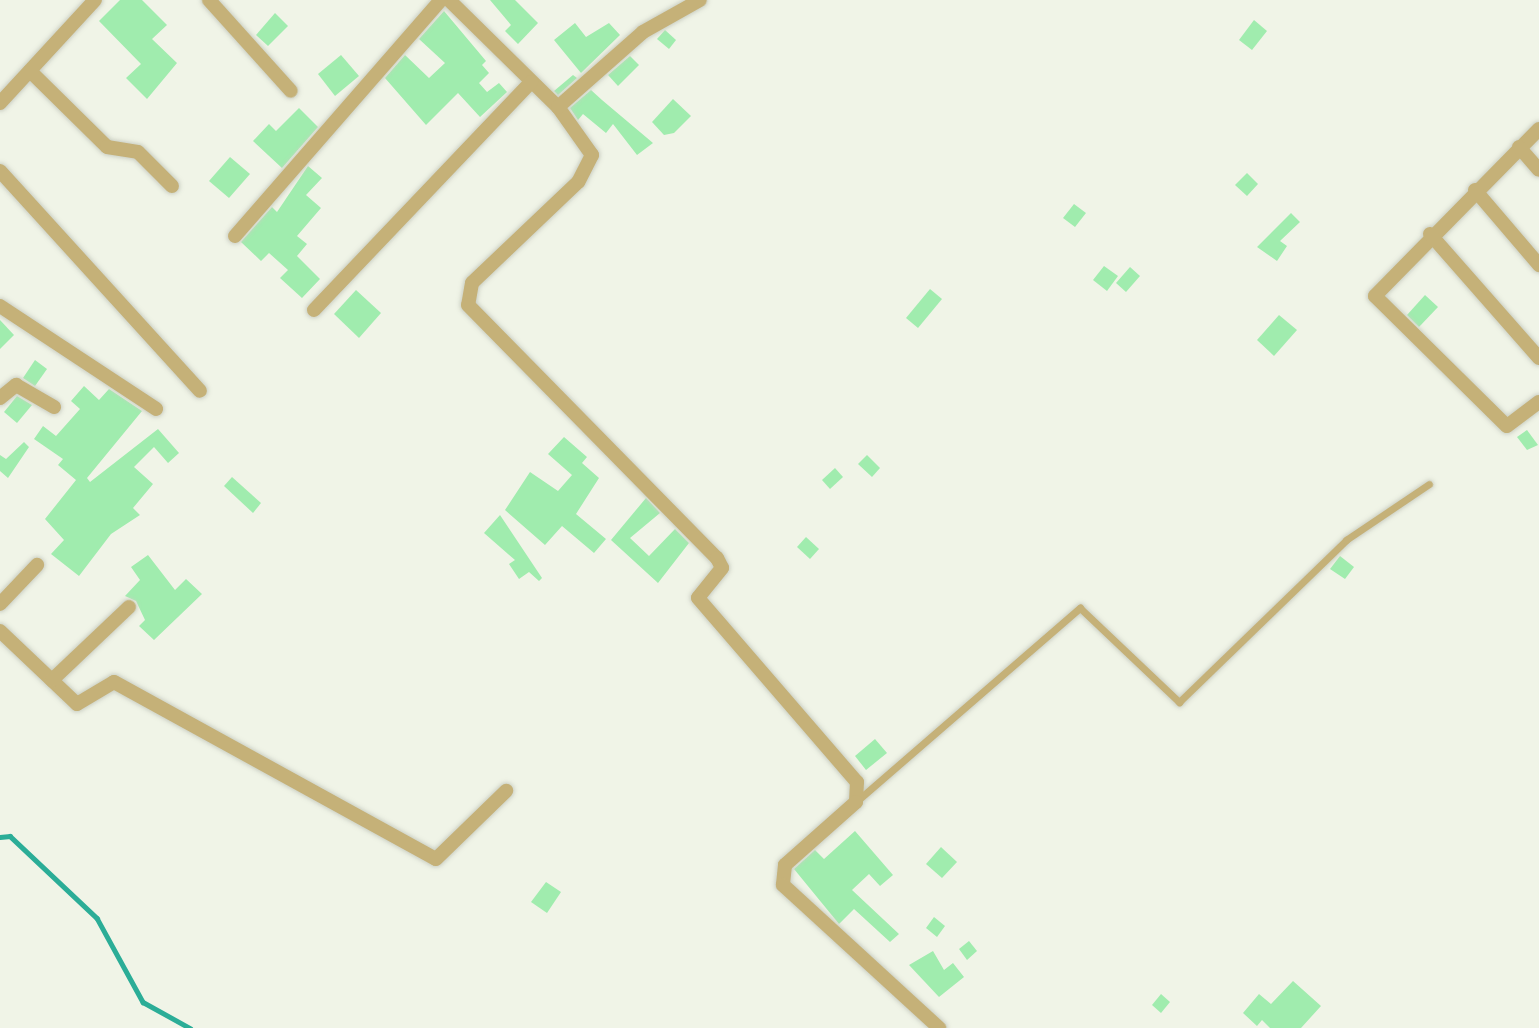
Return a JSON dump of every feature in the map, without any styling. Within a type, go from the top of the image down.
[{"type":"street","points":[[0,103],[95,0]]},
{"type":"street","points":[[209,0],[291,91]]},
{"type":"street","points":[[235,236],[441,0]]},
{"type":"street","points":[[449,0],[558,107],[589,147],[591,162],[578,182],[472,283],[468,305],[717,558],[722,568],[698,598],[856,782],[856,802],[786,865],[783,885],[939,1028]]},
{"type":"street","points":[[558,107],[643,32],[700,0]]},
{"type":"street","points":[[30,70],[107,147],[138,152],[172,186]]},
{"type":"street","points":[[314,310],[531,82]]},
{"type":"street","points":[[1539,129],[1430,234],[1375,296],[1507,426],[1539,402]]},
{"type":"street","points":[[1519,147],[1539,170]]},
{"type":"street","points":[[0,171],[200,391]]},
{"type":"street","points":[[1475,190],[1539,265]]},
{"type":"street","points":[[1430,234],[1539,358]]},
{"type":"street","points":[[0,306],[156,409]]},
{"type":"street","points":[[0,398],[16,385],[54,407]]},
{"type":"street","points":[[0,604],[37,565]]},
{"type":"street","points":[[52,681],[129,607]]},
{"type":"street","points":[[0,631],[77,704],[114,682],[436,859],[506,791]]},
{"type":"lane","points":[[856,802],[1080,608],[1179,702],[1346,540],[1429,484]]},
{"type":"building","points":[[120,0],[142,0],[167,25],[152,39],[177,63],[147,99],[126,78],[141,64],[99,21]]},
{"type":"building","points":[[490,0],[515,0],[538,23],[518,44],[505,31],[511,25]]},
{"type":"building","points":[[444,11],[486,61],[482,65],[489,73],[479,83],[487,92],[499,83],[507,92],[480,117],[458,93],[426,125],[385,78],[405,55],[429,78],[445,63],[419,39]]},
{"type":"building","points":[[275,13],[288,26],[268,46],[256,35]]},
{"type":"building","points":[[1254,20],[1267,31],[1252,50],[1239,40]]},
{"type":"building","points":[[575,23],[586,37],[609,23],[620,35],[581,73],[554,40]]},
{"type":"building","points":[[665,30],[676,40],[669,49],[657,39]]},
{"type":"building","points":[[341,55],[359,76],[335,96],[318,74]]},
{"type":"building","points":[[630,56],[639,65],[618,86],[608,75]]},
{"type":"building","points":[[573,75],[577,78],[558,95],[554,91]]},
{"type":"building","points":[[591,90],[653,143],[637,155],[613,124],[606,133],[583,114],[578,120],[570,108]]},
{"type":"building","points":[[673,99],[691,116],[674,133],[664,135],[652,122]]},
{"type":"building","points":[[299,108],[318,127],[282,168],[253,141],[269,124],[276,131]]},
{"type":"building","points":[[230,157],[250,174],[229,198],[209,181]]},
{"type":"building","points":[[308,166],[322,178],[306,195],[321,208],[297,236],[307,244],[297,256],[320,279],[302,298],[280,278],[288,270],[269,253],[261,261],[241,242],[272,207],[277,212]]},
{"type":"building","points":[[1247,173],[1258,184],[1247,196],[1235,185]]},
{"type":"building","points":[[1074,204],[1086,213],[1075,227],[1063,218]]},
{"type":"building","points":[[1291,213],[1300,222],[1280,241],[1287,246],[1277,261],[1257,247]]},
{"type":"building","points":[[1104,266],[1118,276],[1107,291],[1093,280]]},
{"type":"building","points":[[1130,267],[1140,276],[1126,292],[1116,283]]},
{"type":"building","points":[[930,289],[942,299],[918,328],[906,318]]},
{"type":"building","points":[[356,290],[381,313],[359,338],[334,314]]},
{"type":"building","points":[[1425,295],[1438,307],[1419,327],[1407,315]]},
{"type":"building","points":[[1279,315],[1297,330],[1274,356],[1257,340]]},
{"type":"building","points":[[0,320],[14,335],[0,349]]},
{"type":"building","points":[[35,360],[47,369],[35,386],[23,378]]},
{"type":"building","points":[[84,386],[99,400],[109,389],[142,411],[87,478],[90,482],[158,429],[179,453],[168,463],[154,447],[134,467],[153,484],[133,508],[140,515],[111,534],[79,576],[51,554],[64,540],[45,519],[76,480],[58,465],[63,459],[34,439],[43,426],[56,436],[80,409],[71,401]]},
{"type":"building","points":[[17,396],[32,405],[17,423],[4,412]]},
{"type":"building","points":[[1527,430],[1538,445],[1527,450],[1517,437]]},
{"type":"building","points":[[564,437],[587,457],[582,463],[599,478],[576,514],[606,539],[594,553],[562,526],[545,545],[505,510],[530,472],[558,491],[572,475],[548,454]]},
{"type":"building","points":[[24,442],[29,447],[8,478],[0,471],[0,455],[6,459]]},
{"type":"building","points":[[867,455],[880,468],[872,477],[858,464]]},
{"type":"building","points":[[835,468],[843,477],[830,489],[822,480]]},
{"type":"building","points":[[232,477],[261,503],[253,513],[224,486]]},
{"type":"building","points":[[646,498],[660,513],[630,538],[649,556],[675,529],[689,543],[658,583],[611,540]]},
{"type":"building","points":[[500,515],[542,578],[539,581],[529,572],[519,579],[509,564],[515,560],[484,533]]},
{"type":"building","points":[[806,537],[819,549],[810,559],[797,547]]},
{"type":"building","points":[[148,555],[175,590],[186,579],[202,594],[154,640],[139,626],[145,620],[136,601],[125,596],[140,580],[131,567]]},
{"type":"building","points":[[1340,556],[1354,567],[1345,579],[1330,569]]},
{"type":"building","points":[[875,739],[887,753],[866,770],[855,756]]},
{"type":"building","points":[[855,831],[893,875],[880,886],[869,874],[852,890],[899,934],[890,942],[854,909],[839,924],[794,869],[815,850],[824,859]]},
{"type":"building","points":[[941,847],[957,862],[942,878],[926,864]]},
{"type":"building","points":[[546,882],[561,892],[547,913],[531,902]]},
{"type":"building","points":[[934,917],[945,926],[937,937],[926,928]]},
{"type":"building","points":[[969,941],[977,951],[967,960],[959,949]]},
{"type":"building","points":[[933,951],[944,970],[953,963],[964,977],[939,997],[909,965]]},
{"type":"building","points":[[1293,981],[1321,1006],[1301,1028],[1270,1028],[1262,1020],[1257,1026],[1243,1013],[1259,994],[1271,1004]]},
{"type":"building","points":[[1161,994],[1170,1002],[1161,1013],[1152,1005]]},
{"type":"waterway","points":[[0,837],[10,836],[97,918],[143,1002],[190,1028]]}]
